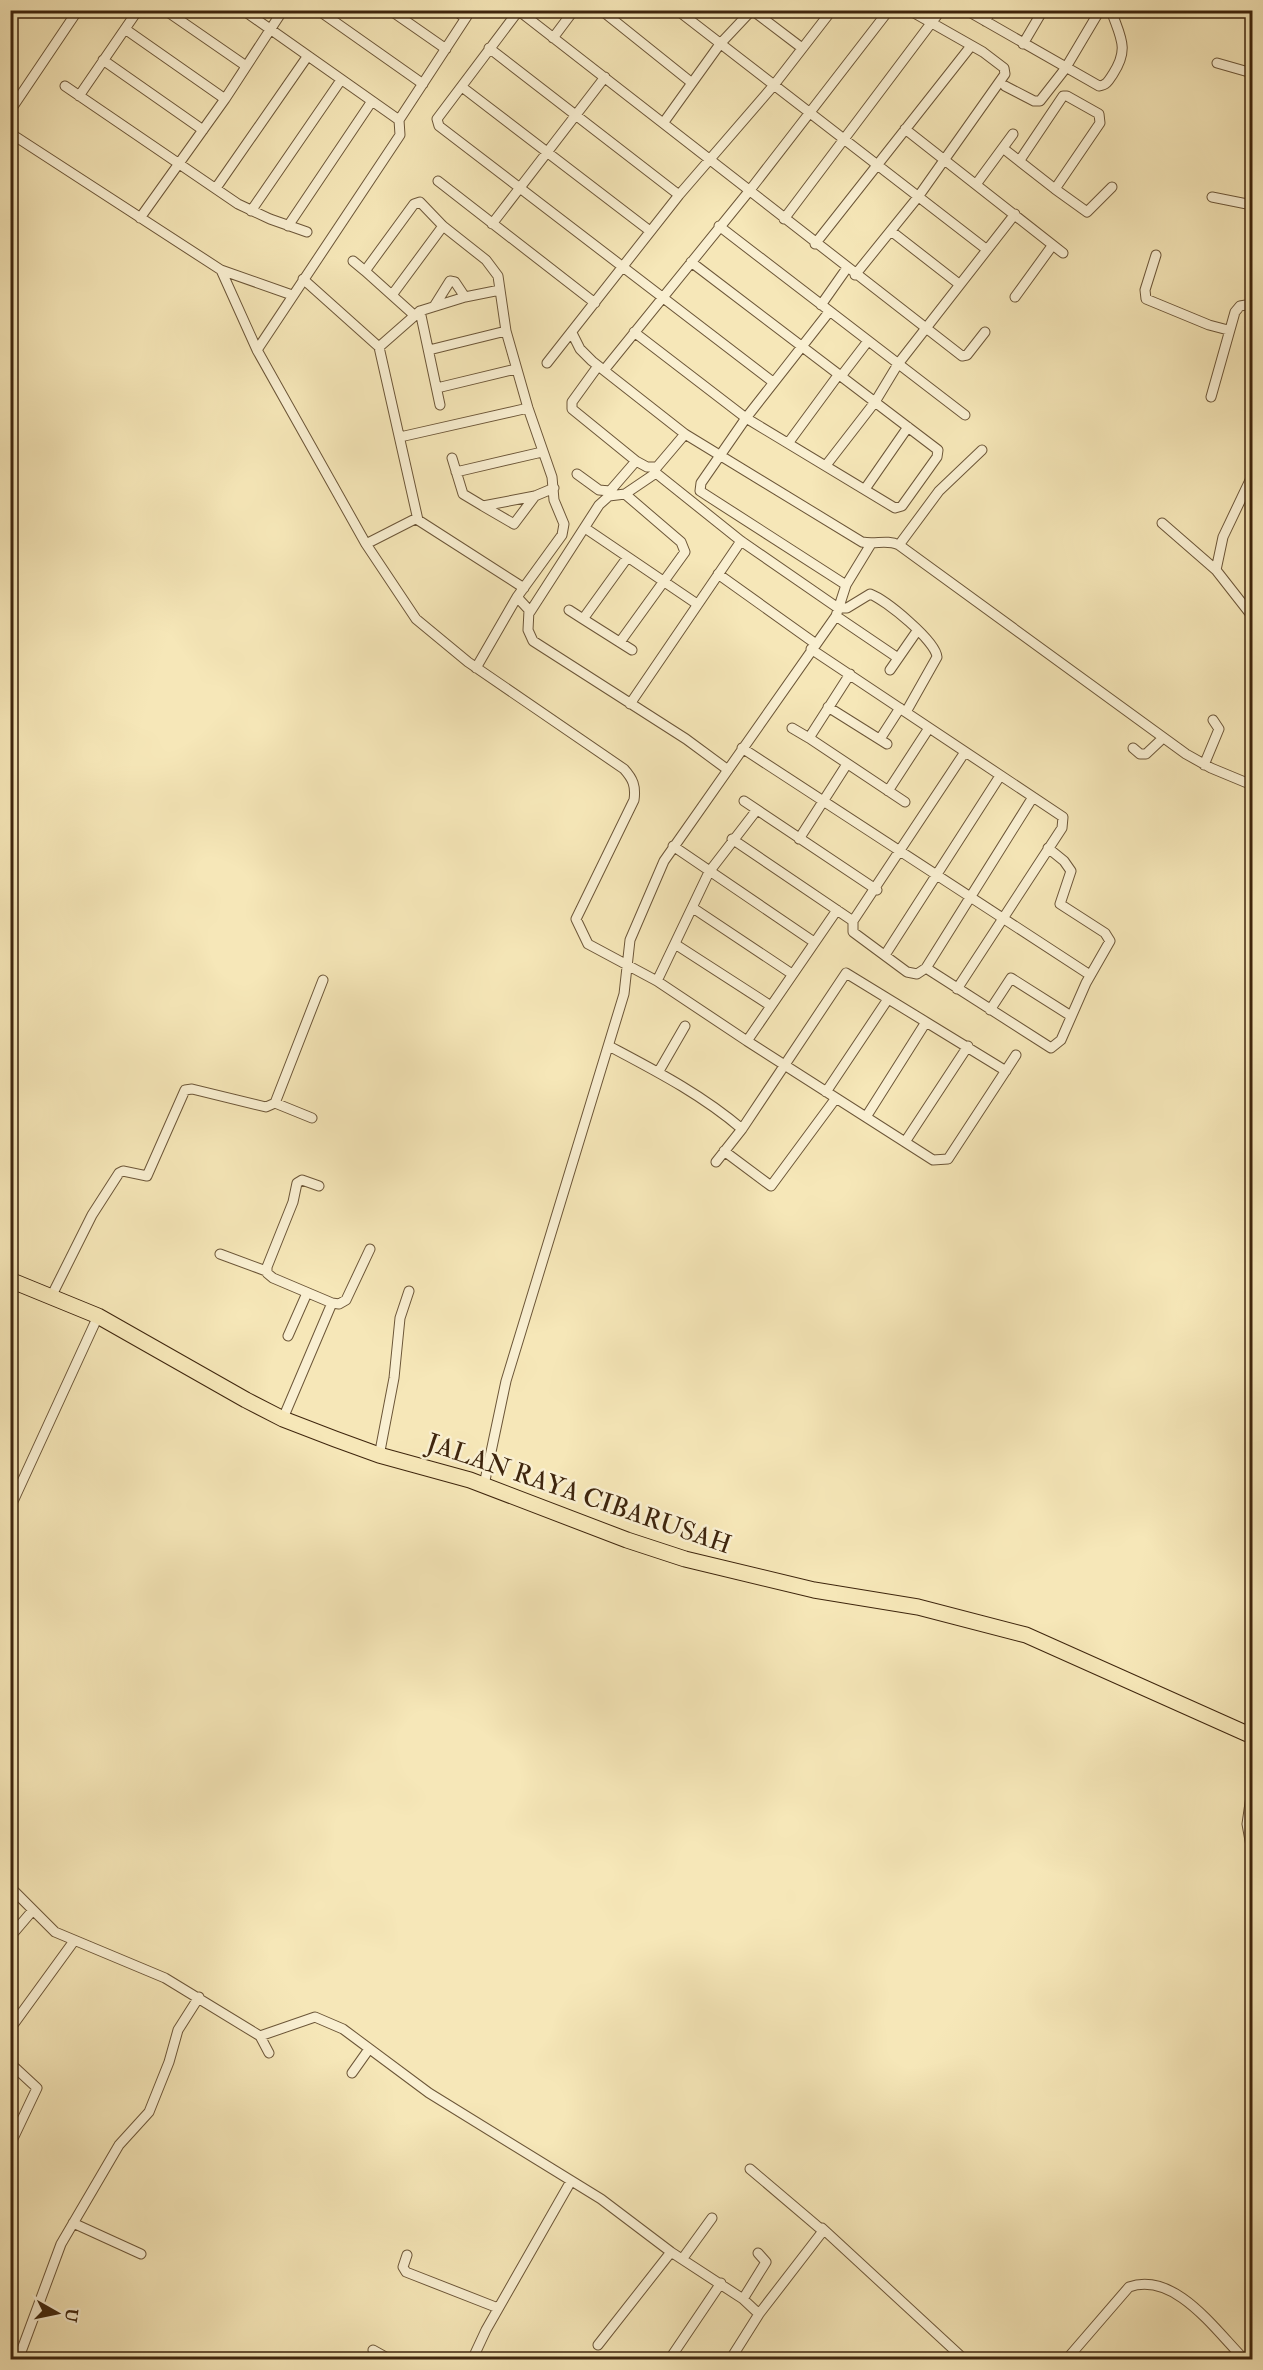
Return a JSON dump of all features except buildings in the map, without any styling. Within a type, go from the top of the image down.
[{"type":"main road","name":"JALAN RAYA CIBARUSAH","points":[[10,1278],[99,1315],[284,1419],[379,1455],[447,1471]]},
{"type":"main road","name":"JALAN RAYA CIBARUSAH","points":[[10,1278],[53,1293],[99,1315],[284,1416],[380,1451],[477,1480],[627,1537],[686,1556],[795,1582],[919,1604],[1027,1632],[1252,1734]]},
{"type":"street","points":[[10,111],[78,10]]},
{"type":"street","points":[[79,96],[138,10]]},
{"type":"street","points":[[165,10],[246,66]]},
{"type":"street","points":[[243,10],[399,120]]},
{"type":"street","points":[[140,218],[225,99],[283,10]]},
{"type":"street","points":[[318,10],[423,84]]},
{"type":"street","points":[[330,19],[336,10]]},
{"type":"street","points":[[390,10],[447,49]]},
{"type":"street","points":[[257,350],[400,135],[399,120],[468,14],[454,10]]},
{"type":"street","points":[[553,38],[574,10]]},
{"type":"street","points":[[601,10],[692,83]]},
{"type":"street","points":[[676,10],[986,249]]},
{"type":"street","points":[[664,122],[720,45],[752,10],[802,48]]},
{"type":"street","points":[[686,434],[657,467],[647,466],[636,461],[572,410],[572,402],[634,332],[750,190],[889,10]]},
{"type":"street","points":[[855,275],[918,196],[1005,74],[1005,70],[1000,65],[934,23],[909,10]]},
{"type":"street","points":[[784,219],[934,23],[941,10]]},
{"type":"street","points":[[966,10],[1096,85],[1107,82],[1121,62],[1124,51],[1111,10]]},
{"type":"street","points":[[985,21],[992,10]]},
{"type":"street","points":[[1023,44],[1043,10]]},
{"type":"street","points":[[1005,86],[1037,102],[1065,69],[1100,10]]},
{"type":"street","points":[[773,382],[437,123],[437,119],[462,87],[513,12],[553,38],[664,122],[815,244],[964,357],[985,332]]},
{"type":"street","points":[[547,363],[708,159],[774,85],[828,12]]},
{"type":"street","points":[[125,29],[225,99]]},
{"type":"street","points":[[815,244],[971,46]]},
{"type":"street","points":[[489,48],[679,195]]},
{"type":"street","points":[[216,188],[307,57]]},
{"type":"street","points":[[103,60],[203,130]]},
{"type":"street","points":[[1217,63],[1252,73]]},
{"type":"street","points":[[492,224],[605,77]]},
{"type":"street","points":[[250,211],[341,80]]},
{"type":"street","points":[[65,86],[177,164],[250,211],[307,232]]},
{"type":"street","points":[[462,87],[650,231]]},
{"type":"street","points":[[1020,160],[1063,96],[1099,114],[1100,123],[1055,189]]},
{"type":"street","points":[[288,226],[372,100]]},
{"type":"street","points":[[905,129],[977,183],[1063,253]]},
{"type":"street","points":[[10,133],[221,270],[292,295]]},
{"type":"street","points":[[977,183],[1013,134]]},
{"type":"street","points":[[1004,149],[1087,212],[1112,187]]},
{"type":"street","points":[[438,181],[595,303]]},
{"type":"street","points":[[1212,197],[1252,205]]},
{"type":"street","points":[[365,271],[416,202],[423,203],[443,226],[490,265],[500,281],[506,331],[516,369],[554,488],[554,500],[564,524],[562,535],[517,597],[476,668]]},
{"type":"street","points":[[827,464],[875,402],[898,364],[1015,214]]},
{"type":"street","points":[[393,295],[443,226]]},
{"type":"street","points":[[719,226],[965,415]]},
{"type":"street","points":[[891,231],[959,284]]},
{"type":"street","points":[[1015,297],[1052,246]]},
{"type":"street","points":[[1156,255],[1145,290],[1146,299],[1209,325],[1228,330]]},
{"type":"street","points":[[354,261],[417,313],[429,350],[440,405]]},
{"type":"street","points":[[634,332],[746,418],[899,508],[938,457],[938,450],[691,262]]},
{"type":"street","points":[[821,305],[847,268]]},
{"type":"street","points":[[221,270],[257,350],[366,544],[416,619],[476,668],[624,769],[632,779],[635,790],[634,800],[576,919],[588,944],[657,981],[784,1067],[933,1160],[948,1159],[1016,1055]]},
{"type":"street","points":[[303,279],[379,347],[417,518],[430,530],[524,588]]},
{"type":"street","points":[[435,305],[450,281],[455,282],[465,297]]},
{"type":"street","points":[[379,347],[417,313],[435,305],[500,290]]},
{"type":"street","points":[[1211,397],[1228,330],[1238,307],[1252,304]]},
{"type":"street","points":[[829,312],[746,418],[701,483],[702,494],[846,585]]},
{"type":"street","points":[[429,350],[506,331]]},
{"type":"street","points":[[572,333],[580,349],[601,367],[719,457],[854,538],[871,544],[885,541],[899,545],[1163,738],[1204,765],[1252,785]]},
{"type":"street","points":[[789,442],[868,341]]},
{"type":"street","points":[[437,388],[516,369]]},
{"type":"street","points":[[400,437],[528,408]]},
{"type":"street","points":[[865,489],[908,427]]},
{"type":"street","points":[[899,545],[939,491],[982,450]]},
{"type":"street","points":[[456,472],[542,452]]},
{"type":"street","points":[[452,458],[463,494],[514,524],[535,495]]},
{"type":"street","points":[[578,474],[599,490],[607,492],[636,461]]},
{"type":"street","points":[[728,770],[710,755],[533,641],[528,630],[530,612],[605,498],[615,494],[625,494],[653,474],[659,474],[741,541],[898,658]]},
{"type":"street","points":[[1216,570],[1222,537],[1252,476]]},
{"type":"street","points":[[483,506],[535,495],[554,488]]},
{"type":"street","points":[[620,642],[683,556],[684,547],[625,494]]},
{"type":"street","points":[[366,544],[417,518]]},
{"type":"street","points":[[1162,523],[1216,570],[1252,616]]},
{"type":"street","points":[[585,528],[697,604]]},
{"type":"street","points":[[630,704],[741,541]]},
{"type":"street","points":[[477,1480],[609,1046],[626,986],[625,964],[630,940],[645,902],[673,846],[708,800],[837,612],[846,585],[871,544]]},
{"type":"street","points":[[583,619],[627,558]]},
{"type":"street","points":[[718,574],[850,674],[1063,817],[1062,828],[957,989]]},
{"type":"street","points":[[828,707],[884,741],[937,657],[935,650],[906,617],[873,595],[864,596],[844,610],[837,612]]},
{"type":"street","points":[[517,597],[530,612]]},
{"type":"street","points":[[569,610],[632,650]]},
{"type":"street","points":[[890,670],[917,631]]},
{"type":"street","points":[[809,738],[850,674]]},
{"type":"street","points":[[1204,765],[1219,729],[1213,720]]},
{"type":"street","points":[[792,728],[906,802]]},
{"type":"street","points":[[888,791],[929,728]]},
{"type":"street","points":[[1133,748],[1140,754],[1146,754],[1163,738]]},
{"type":"street","points":[[742,748],[1090,975]]},
{"type":"street","points":[[965,752],[877,890],[851,926],[853,932],[913,975],[926,968],[1033,797]]},
{"type":"street","points":[[799,840],[847,764]]},
{"type":"street","points":[[885,955],[1000,776]]},
{"type":"street","points":[[744,801],[799,840],[877,890]]},
{"type":"street","points":[[657,981],[709,872],[732,839],[756,811]]},
{"type":"street","points":[[732,839],[853,921]]},
{"type":"street","points":[[673,846],[814,942]]},
{"type":"street","points":[[926,968],[1051,1048],[1061,1040],[1090,975],[1109,946],[1110,939],[1060,904],[1071,871],[1064,861],[1048,848]]},
{"type":"street","points":[[693,908],[792,974]]},
{"type":"street","points":[[747,1041],[837,910]]},
{"type":"street","points":[[675,944],[771,1006]]},
{"type":"street","points":[[716,1162],[742,1129],[846,973],[1006,1071]]},
{"type":"street","points":[[990,1010],[1011,978],[1071,1016]]},
{"type":"street","points":[[53,1293],[92,1215],[119,1173],[125,1171],[147,1176],[185,1090],[192,1089],[266,1107],[275,1102],[323,980]]},
{"type":"street","points":[[826,1092],[888,999]]},
{"type":"street","points":[[866,1117],[926,1022]]},
{"type":"street","points":[[659,1071],[685,1026]]},
{"type":"street","points":[[609,1046],[659,1071],[704,1098],[742,1129]]},
{"type":"street","points":[[904,1142],[968,1046]]},
{"type":"street","points":[[724,1151],[771,1186],[836,1098]]},
{"type":"street","points":[[275,1102],[312,1118]]},
{"type":"street","points":[[267,1271],[293,1202],[297,1183],[302,1180],[319,1186]]},
{"type":"street","points":[[220,1254],[267,1271],[273,1278],[339,1304],[346,1300],[370,1249]]},
{"type":"street","points":[[380,1451],[394,1378],[400,1318],[409,1291]]},
{"type":"street","points":[[288,1336],[307,1293]]},
{"type":"street","points":[[284,1416],[332,1303]]},
{"type":"street","points":[[10,1508],[99,1315]]},
{"type":"street","points":[[1251,1846],[1247,1824],[1252,1789]]},
{"type":"street","points":[[10,1887],[55,1932],[165,1978],[199,1997],[260,2036],[269,2053]]},
{"type":"street","points":[[10,1937],[33,1910]]},
{"type":"street","points":[[10,2029],[74,1941]]},
{"type":"street","points":[[18,2360],[61,2244],[120,2145],[149,2112],[169,2062],[178,2030],[199,1997]]},
{"type":"street","points":[[260,2036],[268,2035],[308,2018],[319,2017],[343,2029],[429,2093],[601,2199],[671,2252],[743,2299],[759,2314]]},
{"type":"street","points":[[352,2073],[369,2049]]},
{"type":"street","points":[[10,2063],[34,2082],[37,2088],[10,2145]]},
{"type":"street","points":[[750,2169],[822,2228],[965,2360]]},
{"type":"street","points":[[472,2360],[498,2308],[572,2181]]},
{"type":"street","points":[[683,2258],[712,2218]]},
{"type":"street","points":[[73,2223],[141,2254]]},
{"type":"street","points":[[730,2360],[759,2314],[822,2235],[822,2228]]},
{"type":"street","points":[[597,2345],[671,2252]]},
{"type":"street","points":[[743,2299],[766,2262],[758,2253]]},
{"type":"street","points":[[407,2255],[403,2267],[406,2272],[498,2308]]},
{"type":"street","points":[[1066,2360],[1129,2287],[1143,2282],[1162,2285],[1179,2295],[1245,2360]]},
{"type":"street","points":[[669,2360],[721,2283]]},
{"type":"street","points":[[373,2350],[391,2360]]}]
